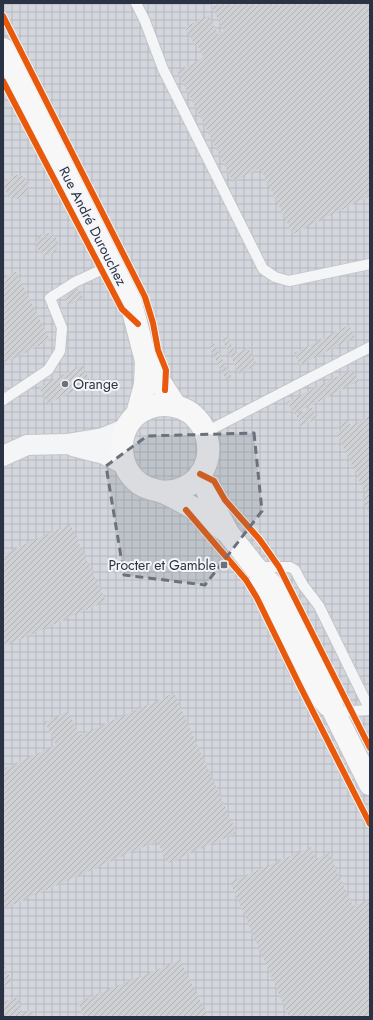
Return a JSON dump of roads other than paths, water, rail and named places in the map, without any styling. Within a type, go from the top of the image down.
[{"type":"main road","name":"Rue André Durouchez","points":[[3,49],[131,303],[146,361],[174,405]]},
{"type":"main road","points":[[146,361],[145,385],[131,422],[122,440],[121,452],[124,464],[130,475],[139,483],[150,489],[162,492],[190,506],[228,533]]},
{"type":"main road","points":[[131,422],[148,408],[161,404],[174,405],[188,411],[198,420],[206,432],[209,443],[208,454],[206,465],[200,474],[190,484],[176,491],[162,492]]},
{"type":"main road","points":[[200,474],[214,507],[228,533],[255,567],[271,607],[301,672],[334,712],[370,784]]},
{"type":"street","points":[[3,456],[27,445],[67,444],[103,438],[131,422]]},
{"type":"street","points":[[67,444],[104,454],[124,464]]},
{"type":"lane","points":[[136,3],[145,21],[163,69],[262,269],[275,277],[289,281],[370,264]]},
{"type":"lane","points":[[3,400],[48,370],[60,351],[62,328],[50,298],[75,282],[112,265]]},
{"type":"lane","points":[[206,432],[370,347]]},
{"type":"lane","points":[[255,567],[290,567],[295,570],[303,585],[319,606],[370,710],[334,712]]},
{"type":"place","name":"Orange","points":[[65,384]]},
{"type":"place","name":"Procter et Gamble","points":[[224,565]]}]
